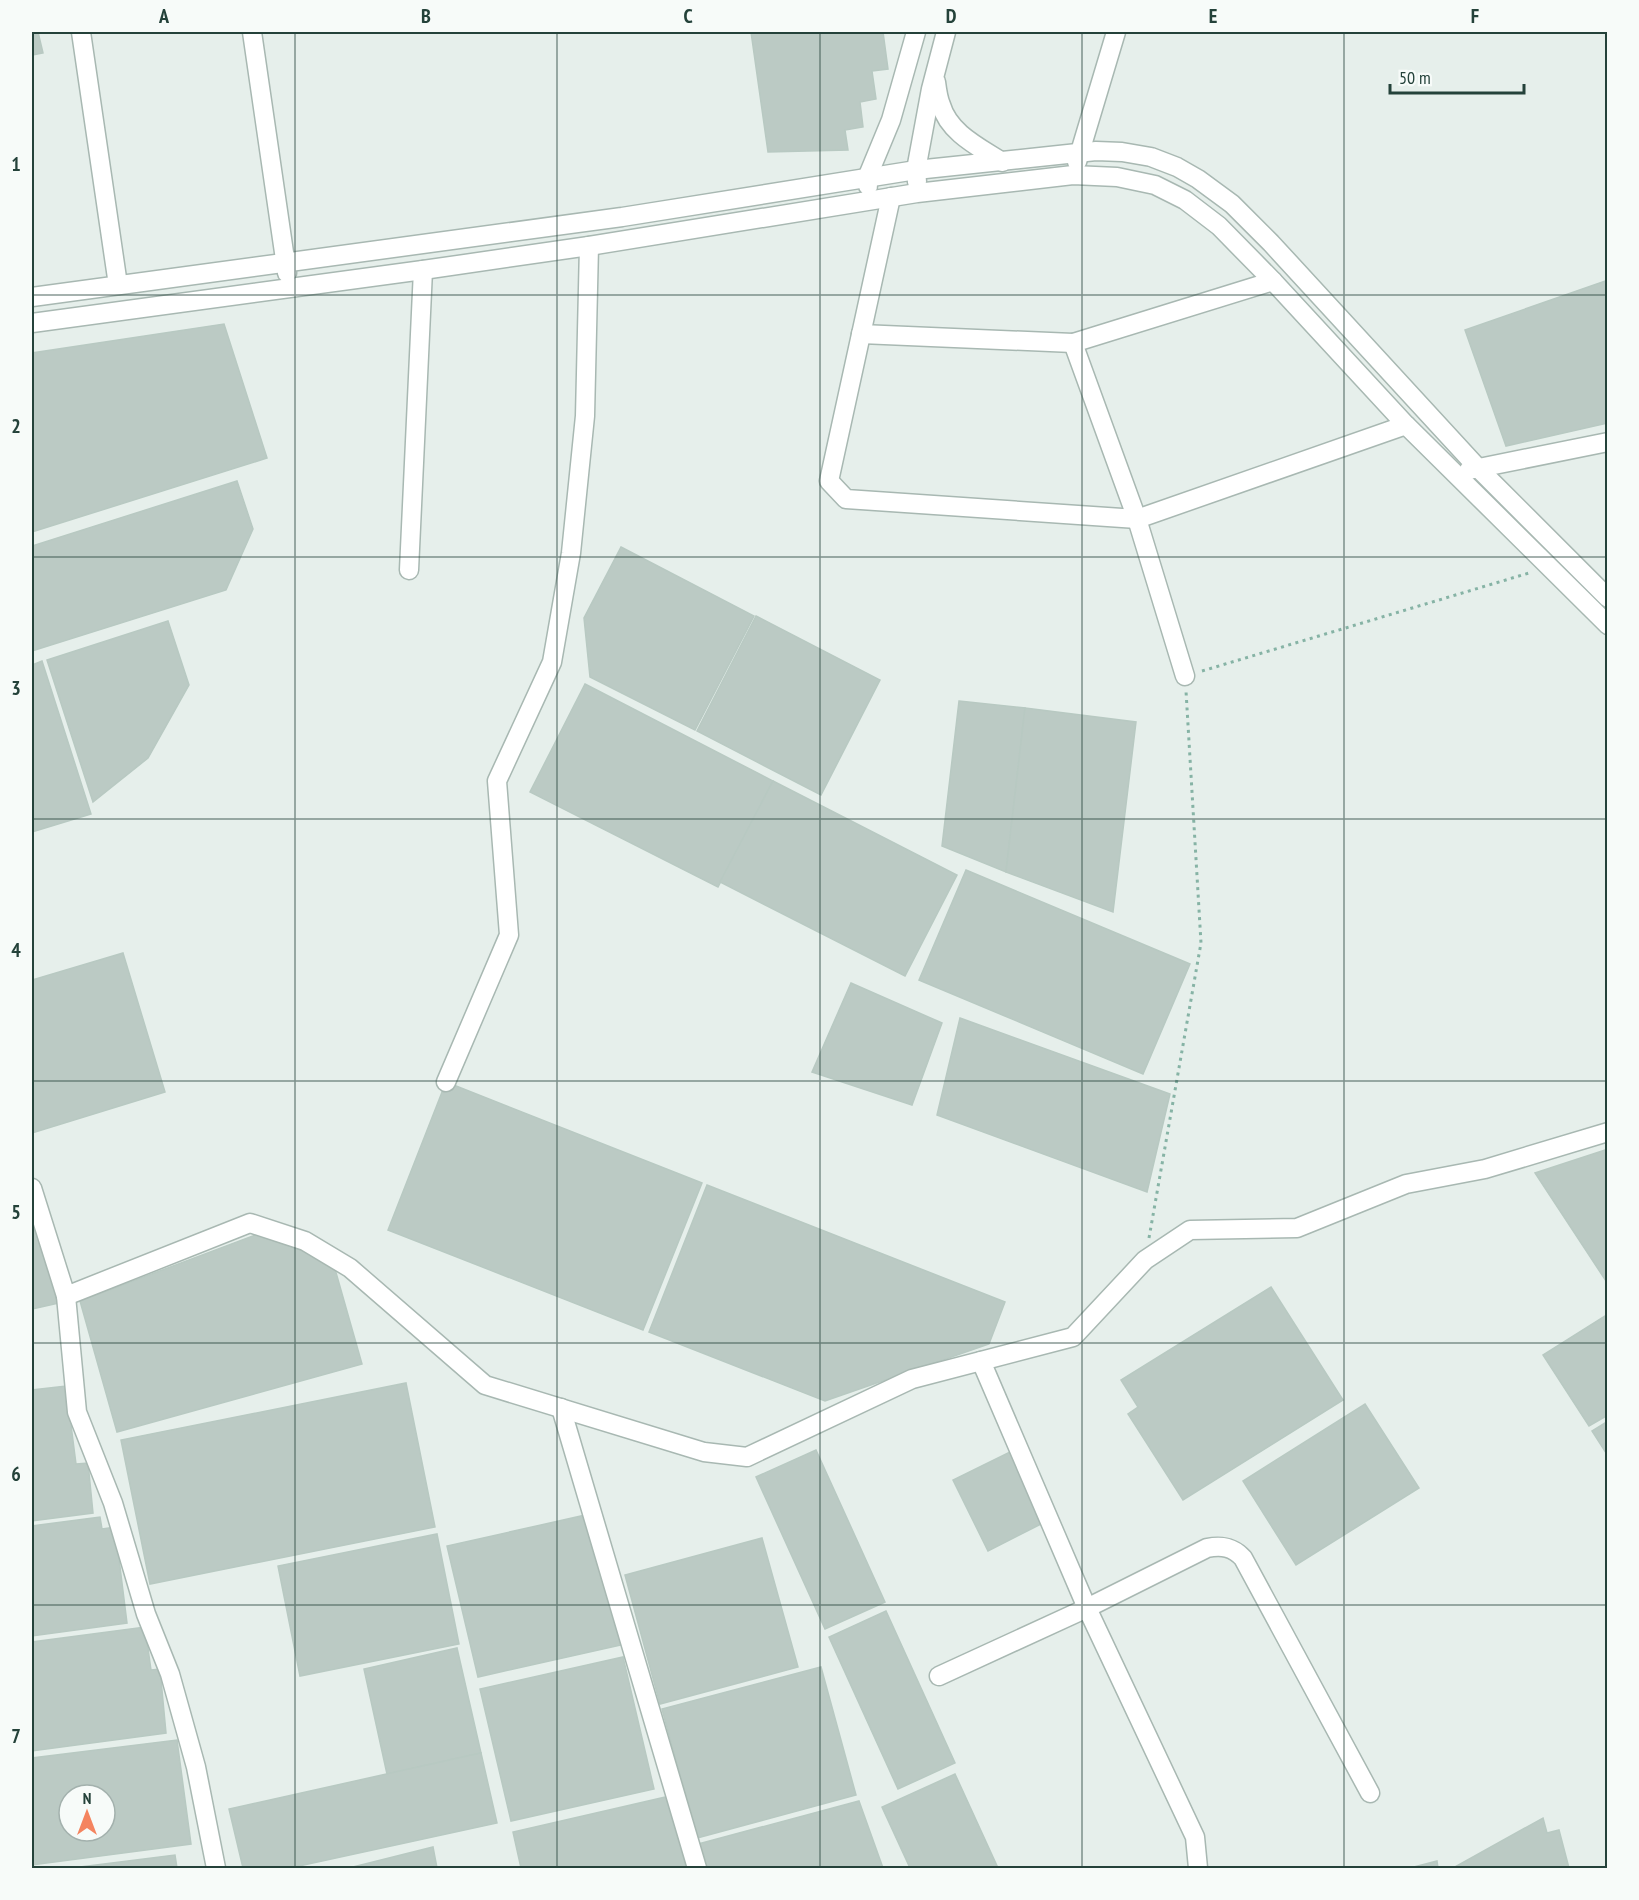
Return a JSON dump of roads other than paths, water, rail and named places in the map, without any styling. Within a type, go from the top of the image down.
[{"type":"street","points":[[81,32],[118,285]]},
{"type":"street","points":[[252,32],[290,288]]},
{"type":"street","points":[[870,201],[867,178],[891,120],[916,32]]},
{"type":"street","points":[[917,193],[916,170],[946,32]]},
{"type":"street","points":[[1073,176],[1116,32]]},
{"type":"street","points":[[935,77],[941,107],[953,126],[966,139],[1002,162]]},
{"type":"street","points":[[32,297],[622,217],[916,170],[1096,151],[1122,152],[1151,157],[1198,179],[1232,204],[1271,243],[1478,468],[1608,598]]},
{"type":"street","points":[[32,323],[589,246],[917,193],[1073,176],[1117,177],[1155,185],[1185,200],[1219,226],[1406,425],[1608,625]]},
{"type":"street","points":[[891,197],[829,481],[846,500],[1137,519],[1406,425]]},
{"type":"street","points":[[446,1082],[509,935],[497,781],[552,662],[571,553],[585,416],[589,246]]},
{"type":"street","points":[[409,570],[423,270]]},
{"type":"street","points":[[861,334],[1073,343],[1273,281]]},
{"type":"street","points":[[1073,343],[1137,519],[1185,676]]},
{"type":"street","points":[[1455,473],[1608,442]]},
{"type":"street","points":[[66,1296],[250,1223],[305,1241],[350,1268],[485,1385],[704,1452],[747,1457],[912,1379],[1073,1337],[1145,1260],[1190,1230],[1297,1228],[1406,1184],[1485,1169],[1608,1132]]},
{"type":"street","points":[[32,1188],[66,1296],[77,1412],[112,1503],[146,1614],[170,1674],[196,1767],[216,1869]]},
{"type":"street","points":[[981,1361],[1087,1608],[1195,1837],[1198,1869]]},
{"type":"street","points":[[561,1408],[697,1869]]},
{"type":"street","points":[[939,1676],[1087,1608],[1207,1548],[1226,1547],[1244,1558],[1370,1793]]}]
